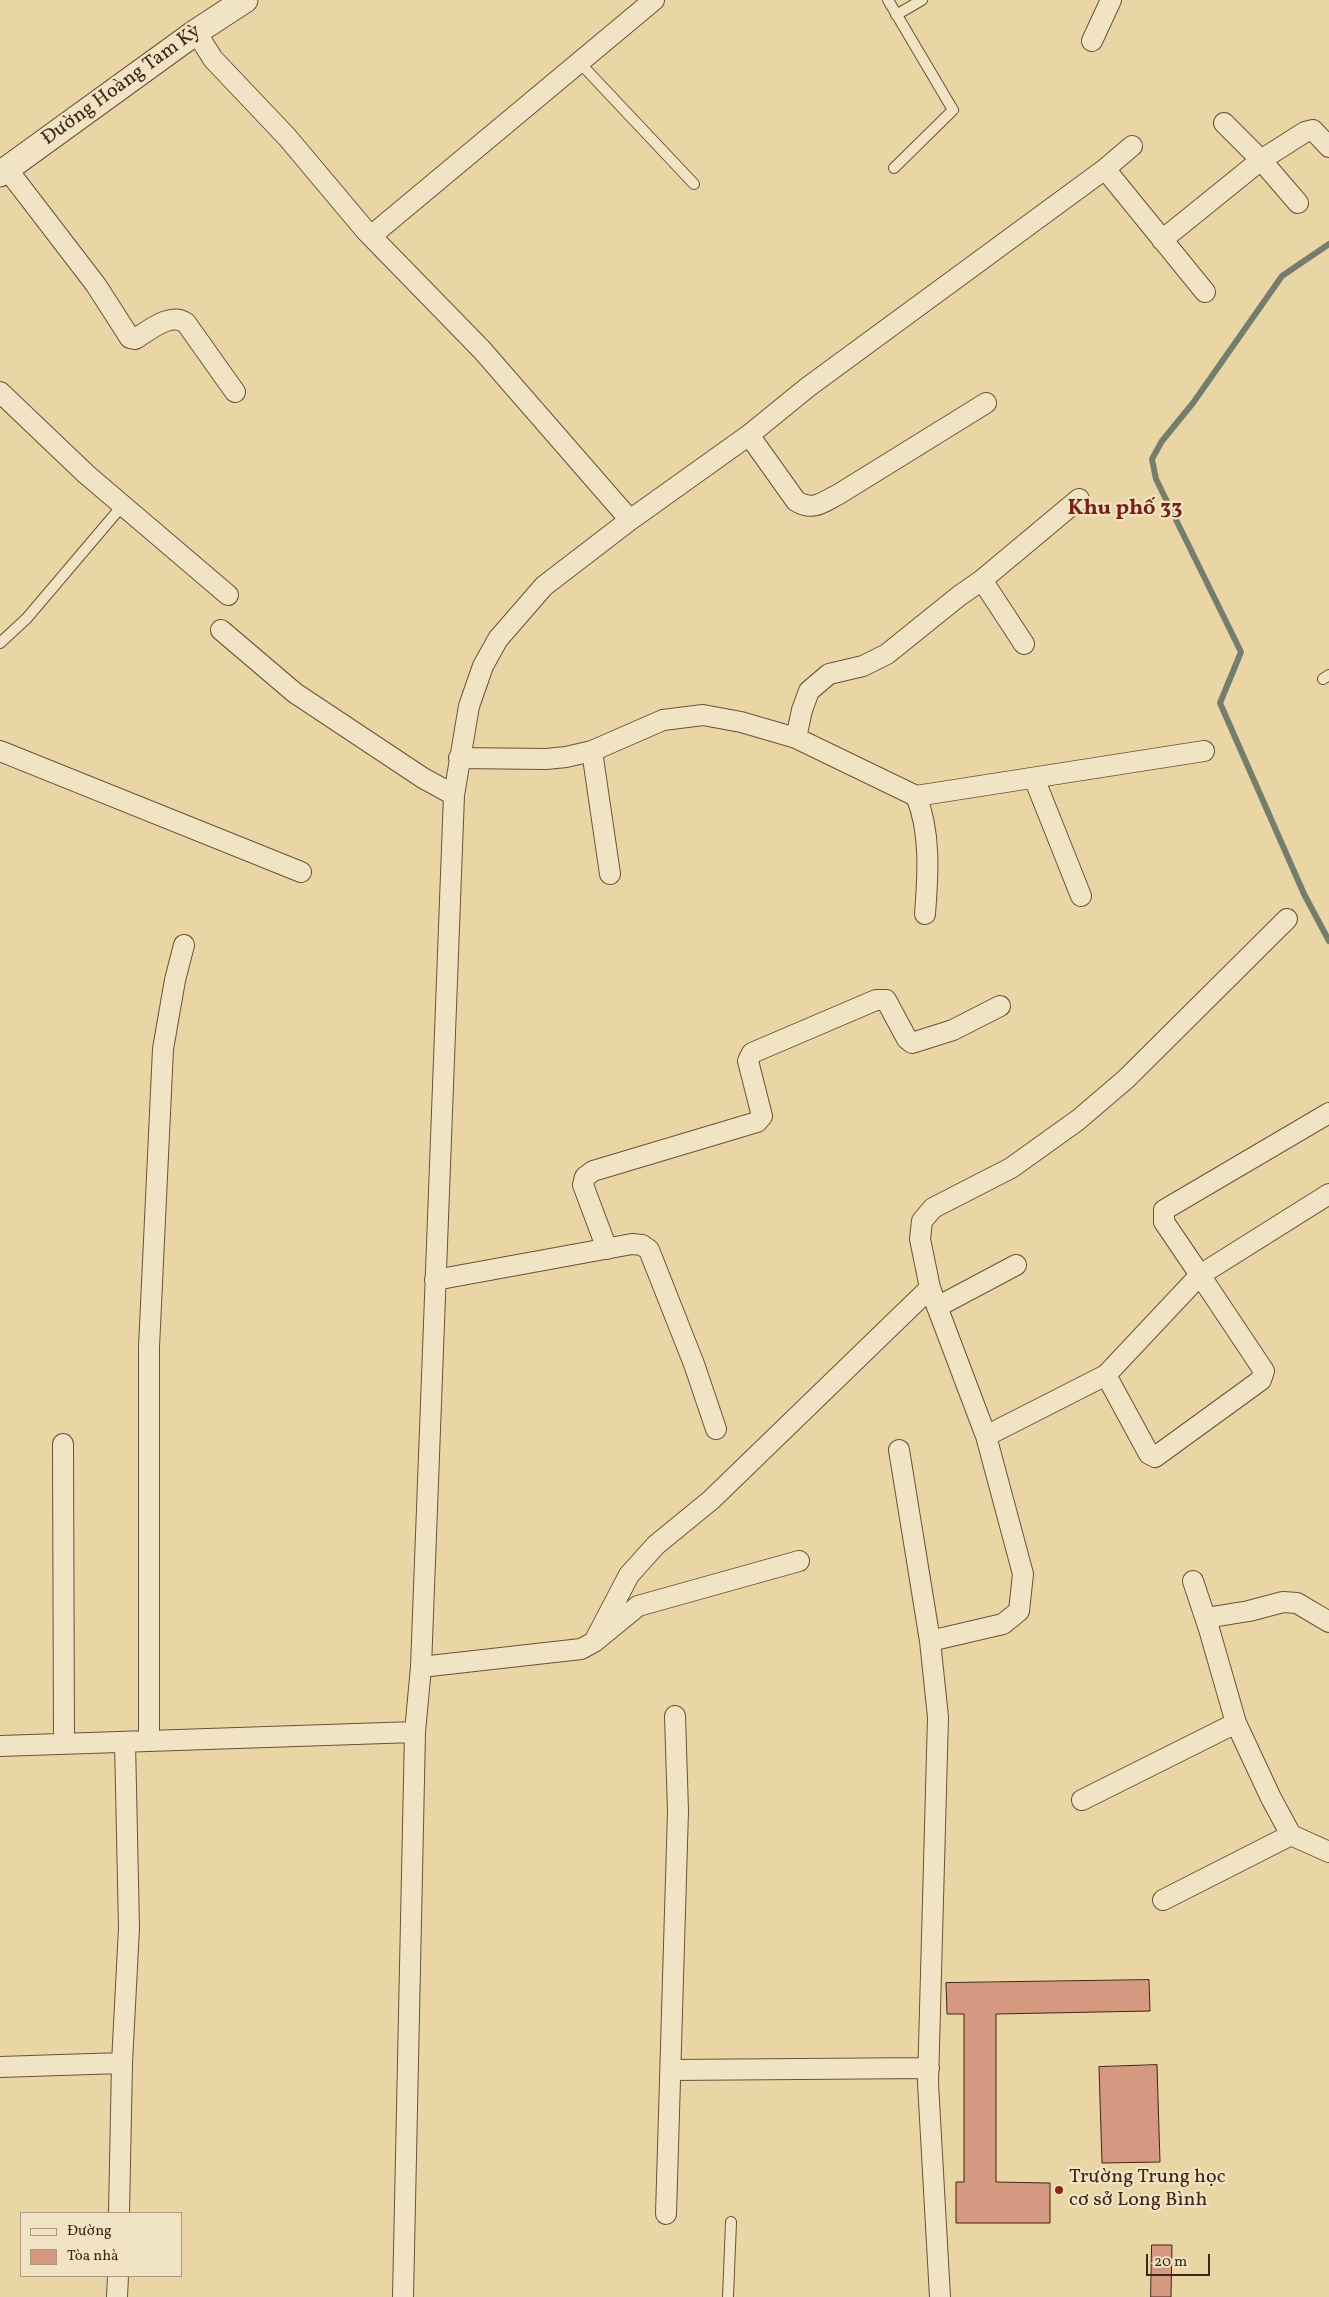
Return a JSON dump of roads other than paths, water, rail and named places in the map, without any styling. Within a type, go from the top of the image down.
[{"type":"street","name":"Đường Hoàng Tam Kỳ","points":[[4,172],[196,32],[245,0]]},
{"type":"street","points":[[371,236],[654,0]]},
{"type":"street","points":[[1092,41],[1111,0]]},
{"type":"street","points":[[196,32],[213,59],[286,137],[371,236],[482,350],[630,520]]},
{"type":"street","points":[[1224,123],[1261,160],[1298,203]]},
{"type":"street","points":[[1162,240],[1261,160],[1305,132],[1314,130],[1329,147]]},
{"type":"street","points":[[403,2297],[415,1732],[421,1667],[454,794],[469,706],[482,666],[498,639],[544,586],[630,520],[749,435],[816,381],[1105,170],[1132,146]]},
{"type":"street","points":[[1105,170],[1205,292]]},
{"type":"street","points":[[4,172],[96,285],[130,338],[136,339],[173,318],[180,319],[186,323],[235,392]]},
{"type":"street","points":[[0,392],[122,506],[228,595]]},
{"type":"street","points":[[749,435],[796,502],[806,507],[815,506],[839,494],[986,404]]},
{"type":"street","points":[[796,738],[802,710],[809,691],[829,674],[863,666],[888,654],[959,596],[982,580],[1079,499]]},
{"type":"street","points":[[982,580],[1024,644]]},
{"type":"street","points":[[221,630],[295,693],[422,778],[454,794]]},
{"type":"street","points":[[459,758],[546,759],[592,751],[663,720],[703,716],[741,722],[796,738],[916,796],[1204,751]]},
{"type":"street","points":[[0,751],[301,872]]},
{"type":"street","points":[[592,751],[610,874]]},
{"type":"street","points":[[1034,778],[1081,896]]},
{"type":"street","points":[[916,796],[920,806],[926,842],[928,885],[925,914]]},
{"type":"street","points":[[930,1641],[1003,1624],[1019,1611],[1023,1574],[986,1436],[930,1288],[920,1239],[922,1221],[933,1208],[1011,1168],[1078,1120],[1126,1079],[1287,919]]},
{"type":"street","points":[[149,1740],[149,1346],[162,1049],[174,980],[184,945]]},
{"type":"street","points":[[607,1249],[584,1185],[585,1177],[593,1171],[757,1122],[762,1116],[748,1062],[752,1053],[876,1000],[886,1000],[907,1039],[912,1043],[953,1030],[1000,1006]]},
{"type":"street","points":[[1106,1375],[1149,1454],[1155,1457],[1261,1380],[1264,1371],[1164,1222],[1164,1210],[1329,1112]]},
{"type":"street","points":[[986,1436],[1106,1375],[1200,1275],[1329,1194]]},
{"type":"street","points":[[435,1280],[632,1244],[642,1245],[649,1250],[694,1364],[716,1429]]},
{"type":"street","points":[[937,1307],[1016,1265]]},
{"type":"street","points":[[594,1642],[629,1575],[656,1545],[711,1500],[930,1288]]},
{"type":"street","points":[[63,1444],[64,1744]]},
{"type":"street","points":[[899,1450],[930,1641],[938,1717],[928,2068],[940,2297]]},
{"type":"street","points":[[421,1667],[581,1649],[594,1642],[638,1606],[799,1561]]},
{"type":"street","points":[[1193,1581],[1206,1618],[1236,1723],[1271,1798],[1291,1835],[1329,1852]]},
{"type":"street","points":[[1206,1618],[1249,1611],[1283,1602],[1297,1603],[1329,1622]]},
{"type":"street","points":[[666,2214],[678,1811],[675,1716]]},
{"type":"street","points":[[1082,1800],[1236,1723]]},
{"type":"street","points":[[0,1746],[415,1732]]},
{"type":"street","points":[[119,2212],[122,2062],[129,1891],[125,1742]]},
{"type":"street","points":[[1163,1900],[1291,1835]]},
{"type":"street","points":[[0,2068],[122,2062]]},
{"type":"street","points":[[670,2070],[928,2068]]},
{"type":"street","points":[[117,2297],[118,2277]]},
{"type":"lane","points":[[888,0],[953,110],[894,168]]},
{"type":"lane","points":[[896,15],[922,0]]},
{"type":"lane","points":[[579,62],[694,184]]},
{"type":"lane","points":[[0,643],[28,618],[122,506]]},
{"type":"lane","points":[[728,2297],[731,2222]]},
{"type":"waterway","points":[[1329,244],[1282,276],[1193,403],[1162,441],[1152,459],[1156,479],[1241,652],[1220,703],[1304,894],[1329,941]]},
{"type":"place","name":"Trường Trung học cơ sở Long Bình","points":[[1059,2190]]},
{"type":"district","name":"Khu phố 33","points":[[1125,510]]}]
